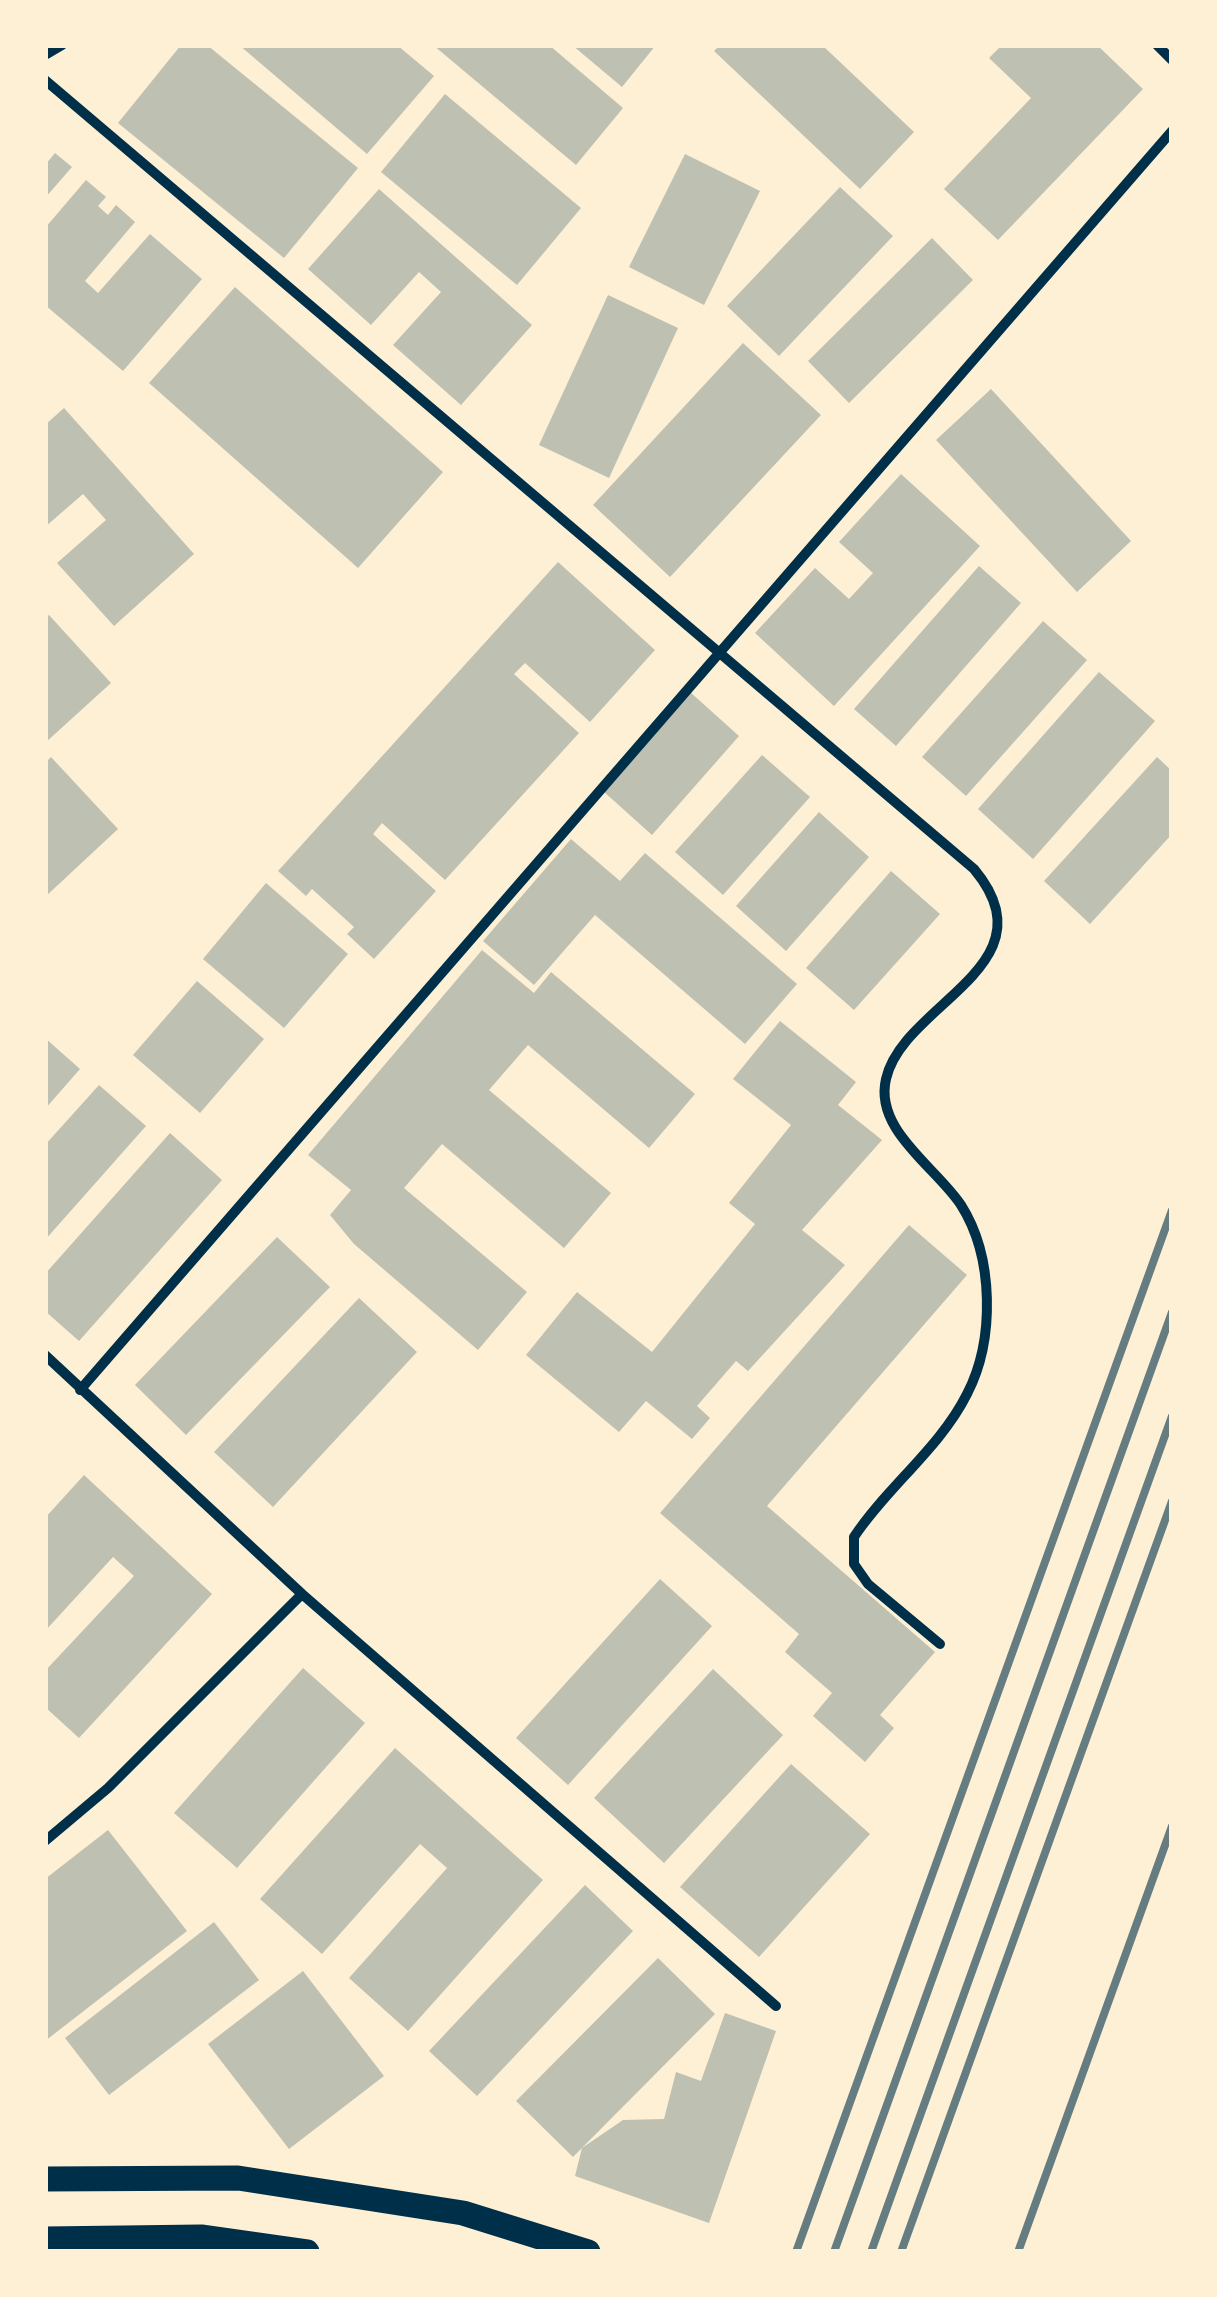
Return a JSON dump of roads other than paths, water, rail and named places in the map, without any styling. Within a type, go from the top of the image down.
[{"type":"main road","points":[[45,2179],[238,2178],[463,2214],[588,2252]]},
{"type":"main road","points":[[45,2240],[202,2237],[307,2252]]},
{"type":"street","points":[[45,55],[62,45]]},
{"type":"street","points":[[1156,45],[1172,60]]},
{"type":"street","points":[[45,80],[716,654],[974,869],[994,893],[1001,928],[982,964],[893,1060],[885,1080],[887,1115],[962,1207],[989,1292],[982,1358],[967,1396],[946,1428],[854,1537],[854,1564],[868,1584],[940,1644]]},
{"type":"street","points":[[80,1390],[1172,131]]},
{"type":"street","points":[[45,1355],[302,1594],[776,2006]]},
{"type":"street","points":[[45,1840],[108,1788],[302,1594]]},
{"type":"railway","points":[[796,2252],[1172,1210]]},
{"type":"railway","points":[[834,2252],[1172,1312]]},
{"type":"railway","points":[[871,2252],[1172,1416]]},
{"type":"railway","points":[[901,2252],[1172,1501]]},
{"type":"railway","points":[[1018,2252],[1172,1826]]}]
